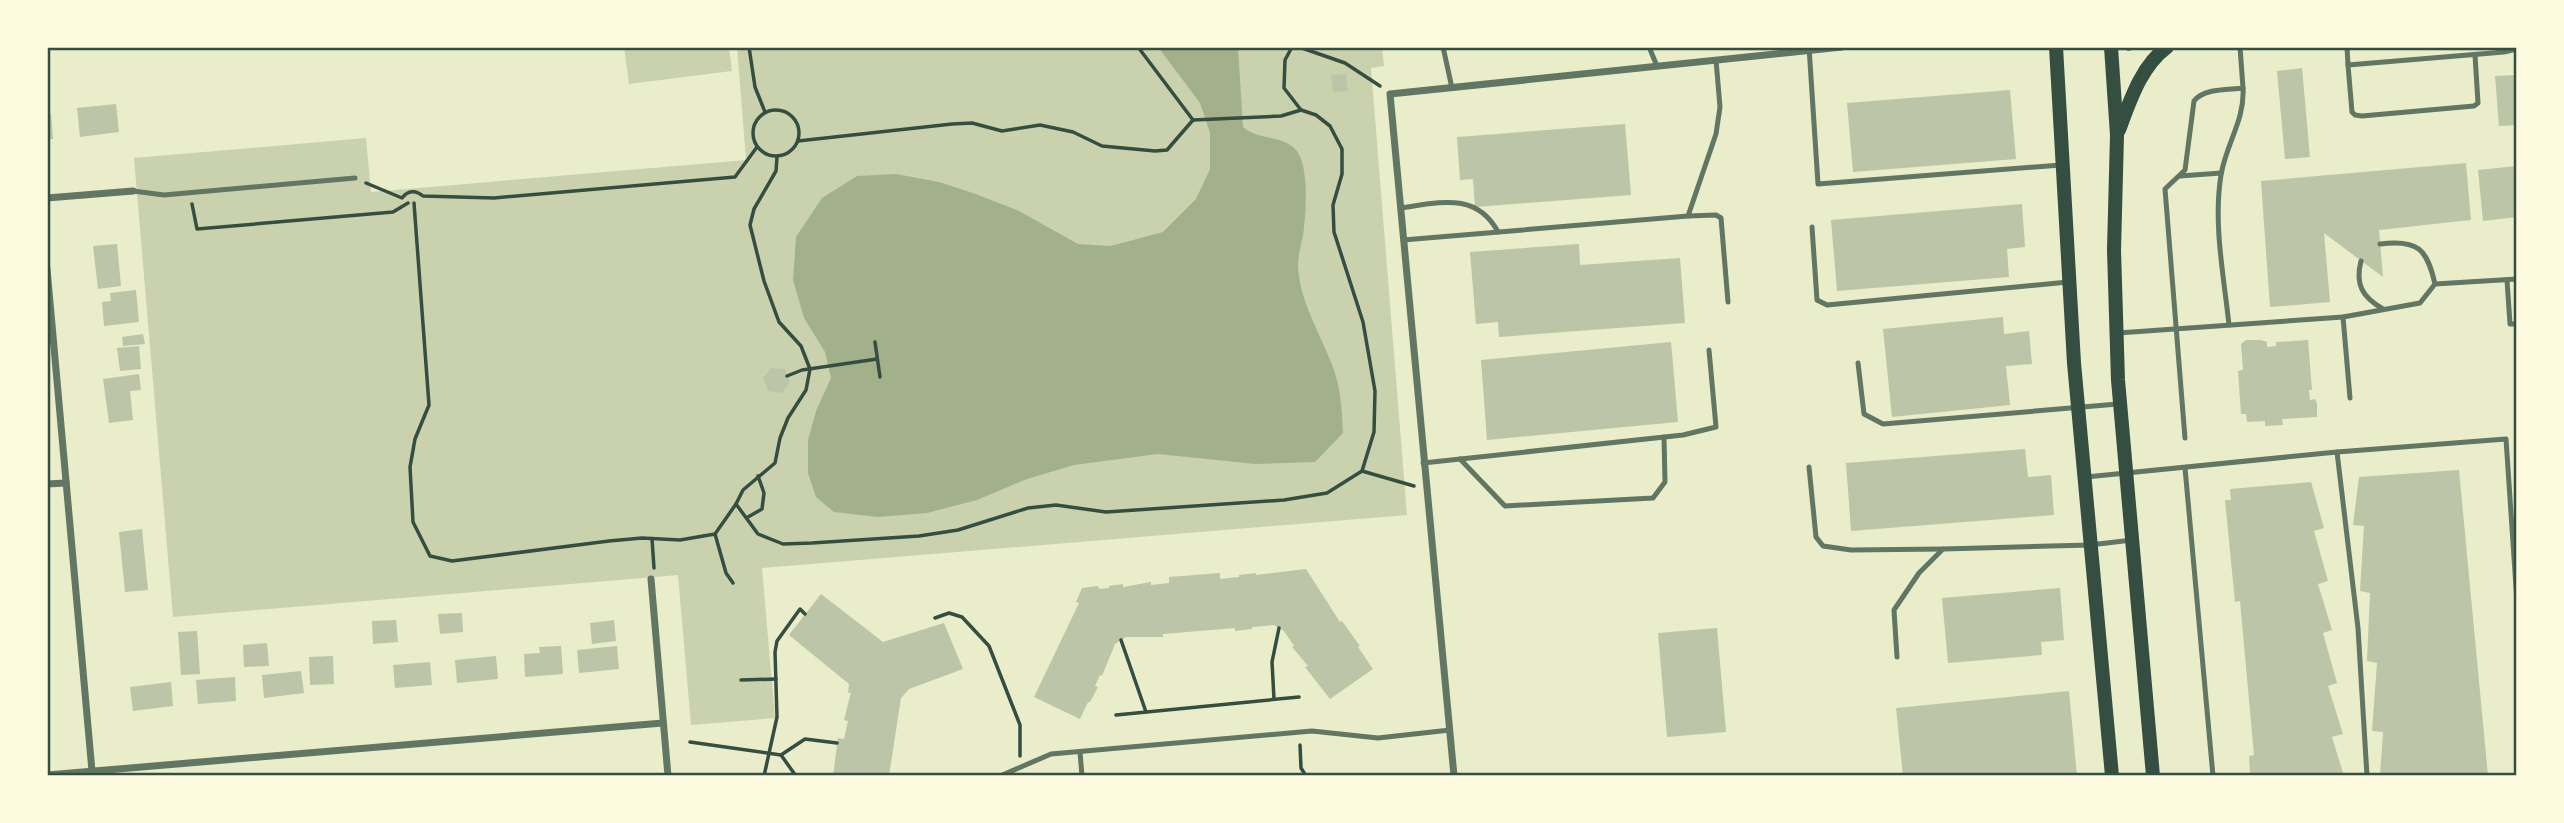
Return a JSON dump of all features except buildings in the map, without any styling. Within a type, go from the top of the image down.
[{"type":"main road","points":[[2056,47],[2068,282],[2112,776]]},
{"type":"main road","points":[[2117,135],[2138,82],[2167,47]]},
{"type":"main road","points":[[2118,48],[2114,250],[2116,333],[2152,776]]},
{"type":"street","points":[[1454,776],[1390,94],[1842,47]]},
{"type":"street","points":[[47,198],[132,191]]},
{"type":"street","points":[[47,269],[92,771]]},
{"type":"street","points":[[47,484],[66,483]]},
{"type":"street","points":[[651,579],[668,776]]},
{"type":"street","points":[[47,775],[663,723]]},
{"type":"lane","points":[[1443,47],[1452,88]]},
{"type":"lane","points":[[1649,47],[1657,66]]},
{"type":"lane","points":[[2229,325],[2218,205],[2221,173],[2244,105],[2240,47]]},
{"type":"lane","points":[[2347,47],[2353,112],[2362,116],[2474,106],[2478,103],[2479,93],[2475,55]]},
{"type":"lane","points":[[1809,49],[1818,184],[2061,165]]},
{"type":"lane","points":[[2348,65],[2517,49]]},
{"type":"lane","points":[[1688,216],[1716,134],[1720,107],[1716,60]]},
{"type":"lane","points":[[2185,438],[2164,194],[2167,184],[2185,170],[2194,101],[2208,92],[2243,88]]},
{"type":"lane","points":[[2180,176],[2221,173]]},
{"type":"lane","points":[[132,191],[164,195],[355,178]]},
{"type":"lane","points":[[1400,208],[1462,202],[1491,219],[1498,232]]},
{"type":"lane","points":[[1403,240],[1716,215],[1721,218],[1728,302]]},
{"type":"lane","points":[[1812,227],[1817,300],[1827,305],[2068,282]]},
{"type":"lane","points":[[2380,244],[2398,242],[2412,245],[2422,251],[2430,260],[2435,284]]},
{"type":"lane","points":[[2361,261],[2359,285],[2370,302],[2383,309]]},
{"type":"lane","points":[[2116,333],[2343,317],[2420,303],[2435,284],[2517,279]]},
{"type":"lane","points":[[2507,280],[2510,324],[2517,324]]},
{"type":"lane","points":[[2343,317],[2350,398]]},
{"type":"lane","points":[[1423,463],[1664,437],[1716,427],[1709,350]]},
{"type":"lane","points":[[1858,363],[1864,414],[1883,424],[2120,404]]},
{"type":"lane","points":[[1460,459],[1505,506],[1653,498],[1665,482],[1664,437]]},
{"type":"lane","points":[[2084,477],[2337,452],[2517,438]]},
{"type":"lane","points":[[2506,439],[2517,602]]},
{"type":"lane","points":[[2337,452],[2358,628],[2367,776]]},
{"type":"lane","points":[[1809,467],[1816,537],[1823,546],[1851,550],[1943,549],[2090,545],[2132,540]]},
{"type":"lane","points":[[2185,468],[2213,776]]},
{"type":"lane","points":[[1897,657],[1894,610],[1919,573],[1943,549]]},
{"type":"lane","points":[[1000,776],[1051,754],[1299,732],[1324,731],[1378,738],[1450,730]]},
{"type":"lane","points":[[1080,752],[1082,776]]},
{"type":"path","points":[[749,47],[755,87],[765,112]]},
{"type":"path","points":[[1138,47],[1195,120]]},
{"type":"path","points":[[736,504],[758,534],[783,544],[919,536],[958,530],[1028,508],[1056,505],[1106,512],[1284,499],[1327,493],[1362,471],[1374,432],[1376,391],[1363,322],[1334,232],[1334,205],[1342,174],[1342,149],[1330,125],[1301,110],[1284,88],[1285,60],[1292,47]]},
{"type":"path","points":[[1299,47],[1345,63],[1390,94]]},
{"type":"path","points":[[2118,48],[2139,47]]},
{"type":"path","points":[[779,109],[792,115],[799,127],[799,141],[790,152],[777,157],[766,155],[757,147],[753,134],[756,121],[765,112],[779,109]]},
{"type":"path","points":[[799,141],[972,123],[1002,131],[1040,125],[1073,132],[1102,146],[1155,151],[1167,149],[1195,120],[1281,116],[1301,110]]},
{"type":"path","points":[[402,198],[412,191],[423,196],[494,198],[735,177],[757,147]]},
{"type":"path","points":[[414,204],[429,405],[415,439],[410,467],[413,522],[430,556],[453,561],[610,541],[652,538],[680,540],[715,534],[743,490],[775,463],[780,438],[788,418],[806,390],[810,369],[800,346],[779,322],[764,281],[750,225],[754,209],[776,171],[777,157]]},
{"type":"path","points":[[355,178],[414,204]]},
{"type":"path","points":[[191,193],[197,229],[393,212],[408,203]]},
{"type":"path","points":[[414,204],[423,196]]},
{"type":"path","points":[[875,342],[880,377]]},
{"type":"path","points":[[787,376],[810,369],[877,359]]},
{"type":"path","points":[[1362,471],[1426,488]]},
{"type":"path","points":[[748,517],[762,509],[764,493],[758,475]]},
{"type":"path","points":[[715,534],[726,573],[733,583]]},
{"type":"path","points":[[652,538],[654,569]]},
{"type":"path","points":[[764,776],[777,710],[777,640],[800,609],[805,614]]},
{"type":"path","points":[[935,618],[949,613],[962,617],[989,646],[1020,725],[1020,766]]},
{"type":"path","points":[[1274,700],[1272,662],[1279,628]]},
{"type":"path","points":[[1121,640],[1146,712]]},
{"type":"path","points":[[741,680],[776,679]]},
{"type":"path","points":[[1116,715],[1299,697]]},
{"type":"path","points":[[1299,732],[1301,768],[1306,776]]},
{"type":"path","points":[[690,742],[781,755],[805,738],[837,743]]},
{"type":"path","points":[[781,755],[796,776]]},
{"type":"shaded area","points":[[624,47],[729,47],[732,71],[629,84]]},
{"type":"shaded area","points":[[737,47],[1382,47],[1384,66],[1371,68],[1407,515],[762,568],[775,718],[691,725],[678,575],[173,617],[134,158],[366,138],[371,192],[746,160]]},
{"type":"shaded area","points":[[1158,47],[1238,47],[1243,127],[1258,135],[1283,141],[1297,151],[1301,159],[1305,175],[1306,202],[1298,260],[1299,279],[1336,378],[1343,433],[1315,462],[1255,464],[1158,454],[1074,465],[1027,479],[977,500],[927,513],[878,517],[834,512],[816,497],[808,473],[808,440],[816,411],[831,378],[825,352],[804,318],[793,280],[796,237],[822,198],[857,176],[896,174],[939,182],[973,193],[1019,211],[1078,244],[1111,246],[1163,232],[1196,199],[1210,169],[1210,133],[1200,103]]}]
